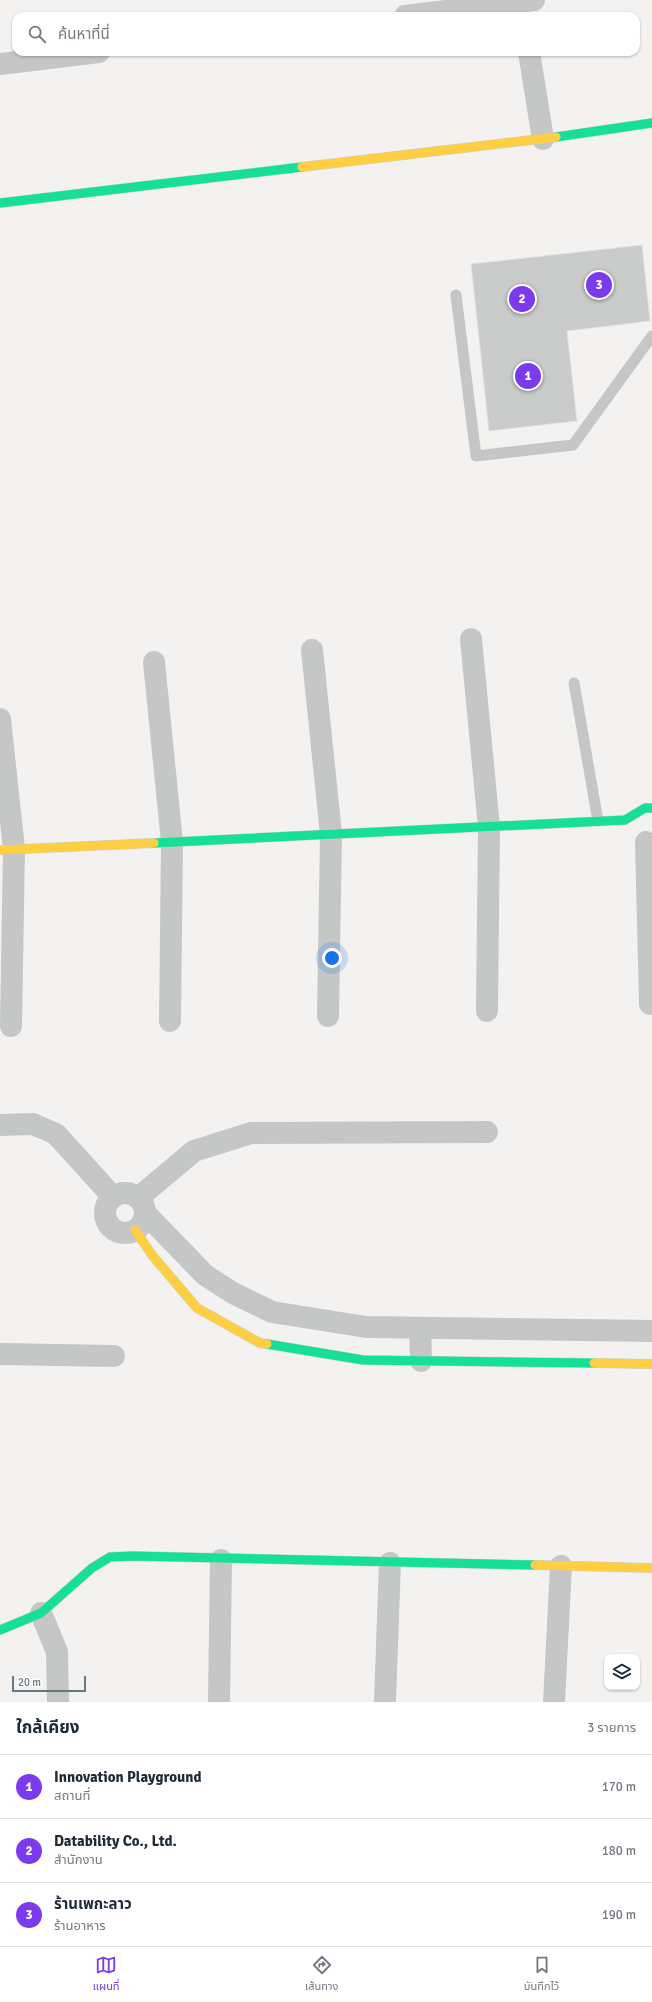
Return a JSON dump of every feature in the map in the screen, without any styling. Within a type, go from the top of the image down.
[{"type":"street","points":[[449,12],[525,5]]},
{"type":"street","points":[[0,64],[66,56]]},
{"type":"street","points":[[530,56],[542,139]]},
{"type":"street","points":[[0,203],[542,139],[652,123]]},
{"type":"street","points":[[471,638],[489,827],[487,1010]]},
{"type":"street","points":[[312,650],[331,834],[328,1016]]},
{"type":"street","points":[[154,662],[172,842],[170,1021]]},
{"type":"street","points":[[0,719],[7,850],[11,1026]]},
{"type":"street","points":[[7,850],[625,820],[645,808],[652,808]]},
{"type":"street","points":[[625,820],[649,842],[650,1004]]},
{"type":"street","points":[[0,1125],[33,1124],[56,1134],[113,1197]]},
{"type":"street","points":[[487,1132],[251,1133],[194,1151],[139,1214],[124,1233],[118,1232],[108,1224],[105,1213],[109,1201],[113,1197],[126,1194],[139,1214],[205,1275],[233,1293],[272,1312],[366,1327],[620,1332],[652,1331]]},
{"type":"street","points":[[139,1214],[152,1255],[197,1308],[260,1344],[363,1360],[620,1365],[652,1364]]},
{"type":"street","points":[[420,1328],[421,1361]]},
{"type":"street","points":[[620,1332],[620,1365]]},
{"type":"street","points":[[0,1354],[114,1356]]},
{"type":"street","points":[[0,1630],[41,1613],[92,1568],[110,1558],[132,1556],[221,1560],[652,1568]]},
{"type":"street","points":[[219,1702],[221,1560]]},
{"type":"street","points":[[385,1701],[390,1563]]},
{"type":"street","points":[[554,1702],[561,1566]]},
{"type":"street","points":[[41,1613],[58,1652],[58,1702]]},
{"type":"lane","points":[[456,295],[476,456],[573,445],[652,336]]},
{"type":"lane","points":[[574,683],[598,821]]},
{"type":"building","points":[[642,245],[650,321],[567,331],[577,421],[489,431],[471,264]]},
{"type":"traffic: fast","points":[[556,137],[652,123]]},
{"type":"traffic: fast","points":[[0,203],[302,167]]},
{"type":"traffic: fast","points":[[154,843],[625,820],[645,808],[652,808]]},
{"type":"traffic: fast","points":[[267,1344],[363,1360],[594,1363]]},
{"type":"traffic: fast","points":[[0,1630],[41,1613],[92,1568],[110,1557],[132,1556],[535,1565]]},
{"type":"traffic: slow","points":[[302,167],[556,137]]},
{"type":"traffic: slow","points":[[0,850],[154,843]]},
{"type":"traffic: slow","points":[[135,1230],[152,1255],[197,1308],[260,1343],[267,1344]]},
{"type":"traffic: slow","points":[[594,1363],[652,1364]]},
{"type":"traffic: slow","points":[[535,1565],[652,1568]]},
{"type":"place","name":"ร้านเพกะลาว","points":[[599,285]]},
{"type":"place","name":"Datability Co., Ltd.","points":[[522,299]]},
{"type":"place","name":"Innovation Playground","points":[[528,376]]}]
